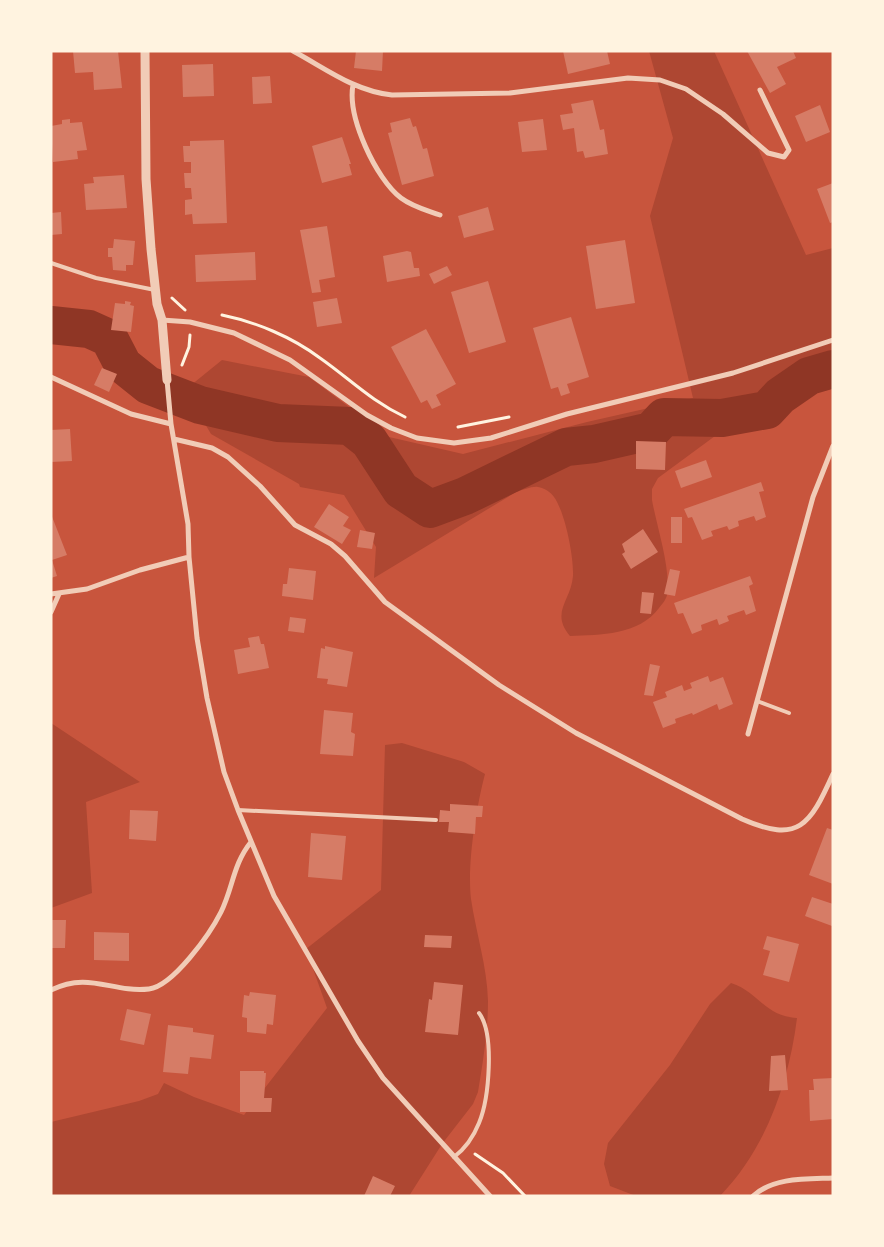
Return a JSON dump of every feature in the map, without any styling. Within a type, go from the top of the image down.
[{"type":"street","points":[[145,51],[146,179],[155,290],[162,320],[171,424],[188,524],[189,557],[197,638],[207,698],[224,772],[274,896],[358,1041],[383,1078],[490,1196]]},
{"type":"street","points":[[293,51],[353,85],[377,94],[444,96],[510,93],[628,78],[660,80],[686,89],[723,114],[768,153],[784,157],[789,150],[760,90]]},
{"type":"street","points":[[353,85],[353,114],[357,130],[385,181],[400,198],[415,207],[440,215]]},
{"type":"street","points":[[162,320],[190,322],[234,333],[290,360],[367,414],[391,428],[417,438],[454,443],[491,438],[567,414],[733,372],[833,340]]},
{"type":"street","points":[[51,377],[131,414],[171,424]]},
{"type":"street","points":[[174,439],[212,448],[228,458],[260,486],[295,525],[331,544],[345,556],[385,602],[499,685],[576,733],[742,820],[773,831],[793,829],[807,821],[817,809],[833,774]]},
{"type":"street","points":[[748,734],[813,497],[833,446]]},
{"type":"street","points":[[51,594],[87,589],[140,570],[189,557]]},
{"type":"street","points":[[51,612],[59,594]]},
{"type":"street","points":[[51,990],[76,981],[88,981],[136,990],[161,986],[182,966],[213,926],[227,897],[235,868],[251,842]]},
{"type":"street","points":[[753,1196],[774,1184],[833,1178]]},
{"type":"lane","points":[[51,263],[96,278],[155,290]]},
{"type":"lane","points":[[756,701],[789,713]]},
{"type":"lane","points":[[238,810],[436,820]]},
{"type":"lane","points":[[454,1157],[468,1147],[483,1109],[489,1063],[486,1021],[479,1013]]},
{"type":"path","points":[[170,293],[172,300],[192,308]]},
{"type":"path","points":[[182,366],[189,347],[190,322],[183,306]]},
{"type":"path","points":[[218,314],[245,320],[292,341],[320,357],[360,391],[409,420]]},
{"type":"path","points":[[455,428],[516,416]]},
{"type":"path","points":[[468,1147],[503,1173],[525,1196]]},
{"type":"shaded area","points":[[649,51],[714,51],[806,255],[833,248],[833,376],[778,401],[715,436],[658,478],[652,489],[652,500],[665,560],[668,584],[667,595],[666,599],[651,617],[641,624],[618,632],[570,636],[564,628],[562,613],[573,576],[570,547],[558,504],[551,493],[538,487],[516,492],[374,578],[376,547],[344,495],[300,487],[299,484],[211,434],[185,390],[222,360],[309,377],[389,437],[463,454],[587,422],[693,398],[650,216],[673,138]]},
{"type":"shaded area","points":[[51,723],[140,782],[86,802],[92,893],[51,908]]},
{"type":"shaded area","points":[[402,743],[464,762],[485,774],[478,803],[470,870],[471,899],[484,962],[488,1001],[486,1035],[478,1092],[473,1104],[442,1144],[409,1196],[52,1196],[51,1122],[139,1101],[158,1094],[164,1083],[194,1097],[244,1115],[327,1008],[306,949],[381,890],[385,745]]},
{"type":"shaded area","points":[[731,983],[741,987],[777,1013],[797,1018],[788,1066],[781,1090],[773,1113],[750,1157],[720,1196],[636,1196],[610,1186],[604,1164],[608,1143],[670,1065],[710,1004]]},
{"type":"building","points":[[73,51],[118,51],[122,88],[94,90],[93,72],[75,73]]},
{"type":"building","points":[[356,51],[383,51],[382,71],[354,68]]},
{"type":"building","points":[[563,51],[607,51],[610,64],[568,74]]},
{"type":"building","points":[[747,51],[793,51],[796,58],[777,67],[786,84],[770,93]]},
{"type":"building","points":[[213,64],[214,96],[183,97],[182,65]]},
{"type":"building","points":[[270,76],[272,103],[253,104],[252,77]]},
{"type":"building","points":[[593,100],[600,130],[604,129],[608,154],[585,158],[583,151],[577,152],[574,128],[563,130],[560,115],[573,113],[571,104]]},
{"type":"building","points":[[820,105],[830,132],[806,142],[795,116]]},
{"type":"building","points":[[410,118],[413,127],[416,126],[423,149],[427,148],[434,176],[402,185],[388,133],[392,132],[390,123]]},
{"type":"building","points":[[70,119],[70,123],[82,122],[87,150],[77,151],[78,159],[53,162],[51,126],[62,124],[62,120]]},
{"type":"building","points":[[543,119],[547,150],[522,152],[518,122]]},
{"type":"building","points":[[342,137],[351,164],[349,164],[352,175],[322,183],[312,146]]},
{"type":"building","points":[[224,140],[227,223],[193,224],[192,214],[185,215],[185,200],[192,199],[191,188],[185,188],[184,173],[191,173],[191,162],[184,162],[183,146],[190,146],[190,141]]},
{"type":"building","points":[[124,175],[127,208],[86,210],[84,184],[94,183],[93,177]]},
{"type":"building","points":[[833,183],[833,222],[830,223],[817,189]]},
{"type":"building","points":[[488,207],[494,230],[464,238],[458,216]]},
{"type":"building","points":[[61,212],[62,234],[51,235],[51,213]]},
{"type":"building","points":[[327,226],[335,277],[319,280],[321,292],[312,293],[300,230]]},
{"type":"building","points":[[114,239],[135,241],[133,265],[126,265],[126,271],[113,270],[112,257],[108,257],[108,248],[113,248]]},
{"type":"building","points":[[625,240],[635,303],[596,309],[586,246]]},
{"type":"building","points":[[407,251],[411,252],[414,268],[419,268],[420,276],[387,282],[383,256]]},
{"type":"building","points":[[255,252],[256,280],[196,282],[195,255]]},
{"type":"building","points":[[447,266],[452,275],[434,284],[429,274]]},
{"type":"building","points":[[488,281],[506,342],[469,353],[451,292]]},
{"type":"building","points":[[337,298],[342,323],[317,327],[313,302]]},
{"type":"building","points":[[125,301],[131,302],[130,305],[134,306],[131,332],[111,330],[115,303],[125,304]]},
{"type":"building","points":[[571,317],[589,377],[567,384],[570,393],[561,396],[558,387],[551,389],[533,328]]},
{"type":"building","points":[[426,329],[456,384],[436,395],[441,405],[432,409],[427,400],[421,403],[391,347]]},
{"type":"building","points":[[102,368],[117,374],[109,392],[94,385]]},
{"type":"building","points":[[70,429],[72,461],[51,462],[51,430]]},
{"type":"building","points":[[636,441],[666,442],[665,470],[636,469]]},
{"type":"building","points":[[706,460],[712,477],[681,488],[675,471]]},
{"type":"building","points":[[761,482],[764,491],[759,492],[766,517],[756,521],[754,516],[738,521],[739,526],[729,530],[727,526],[711,531],[713,536],[702,540],[692,517],[688,518],[684,509]]},
{"type":"building","points":[[329,504],[349,517],[343,526],[351,530],[342,544],[314,527]]},
{"type":"building","points":[[51,514],[67,555],[52,560],[57,576],[51,578]]},
{"type":"building","points":[[671,517],[682,517],[682,543],[671,543]]},
{"type":"building","points":[[643,529],[658,552],[631,569],[622,554],[625,552],[622,544]]},
{"type":"building","points":[[360,530],[375,533],[372,549],[357,547]]},
{"type":"building","points":[[289,568],[316,571],[313,600],[282,596],[283,584],[287,584]]},
{"type":"building","points":[[670,569],[680,571],[675,596],[664,594]]},
{"type":"building","points":[[750,576],[753,584],[749,586],[756,611],[746,615],[744,610],[727,616],[729,621],[719,625],[717,619],[701,625],[702,630],[692,634],[683,613],[678,614],[674,603]]},
{"type":"building","points":[[642,592],[654,593],[651,614],[640,613]]},
{"type":"building","points":[[290,617],[306,619],[304,633],[288,631]]},
{"type":"building","points":[[259,636],[261,644],[264,644],[269,668],[238,674],[234,650],[250,647],[248,638]]},
{"type":"building","points":[[325,646],[353,652],[347,687],[327,684],[328,679],[317,678],[321,648],[325,649]]},
{"type":"building","points":[[650,664],[660,666],[653,696],[644,695]]},
{"type":"building","points":[[708,676],[710,682],[723,677],[733,704],[719,710],[717,704],[693,715],[692,713],[675,719],[676,723],[663,728],[653,702],[667,697],[665,692],[682,685],[684,691],[692,688],[690,683]]},
{"type":"building","points":[[324,710],[353,713],[351,732],[355,734],[353,756],[320,754]]},
{"type":"building","points":[[450,804],[483,806],[482,817],[476,817],[475,834],[448,832],[449,822],[439,822],[440,810],[450,811]]},
{"type":"building","points":[[130,810],[158,811],[156,841],[129,839]]},
{"type":"building","points":[[827,828],[833,830],[833,884],[809,875]]},
{"type":"building","points":[[311,833],[346,836],[342,880],[308,877]]},
{"type":"building","points":[[812,897],[833,904],[832,926],[805,916]]},
{"type":"building","points":[[51,920],[66,920],[65,948],[51,948]]},
{"type":"building","points":[[94,932],[129,933],[129,961],[94,960]]},
{"type":"building","points":[[425,935],[452,936],[451,948],[424,947]]},
{"type":"building","points":[[767,936],[799,944],[789,982],[763,975],[770,951],[763,949]]},
{"type":"building","points":[[434,982],[463,985],[458,1035],[425,1032],[429,999],[432,1000]]},
{"type":"building","points":[[250,992],[276,995],[273,1025],[267,1024],[266,1034],[247,1032],[247,1018],[242,1017],[244,995],[249,996]]},
{"type":"building","points":[[127,1009],[151,1014],[144,1045],[120,1040]]},
{"type":"building","points":[[168,1025],[193,1028],[193,1032],[214,1035],[211,1059],[190,1057],[188,1074],[163,1072]]},
{"type":"building","points":[[785,1055],[788,1090],[769,1091],[771,1056]]},
{"type":"building","points":[[240,1071],[264,1071],[266,1073],[264,1098],[272,1098],[271,1112],[240,1112]]},
{"type":"building","points":[[833,1078],[833,1119],[810,1121],[809,1090],[814,1090],[813,1079]]},
{"type":"building","points":[[373,1176],[395,1186],[390,1196],[364,1196]]},
{"type":"waterway","points":[[51,325],[89,329],[109,338],[123,365],[148,385],[200,405],[278,423],[350,426],[369,441],[401,490],[430,509],[465,496],[566,447],[594,444],[651,431],[664,417],[722,418],[767,410],[780,396],[809,376],[833,369]]}]
